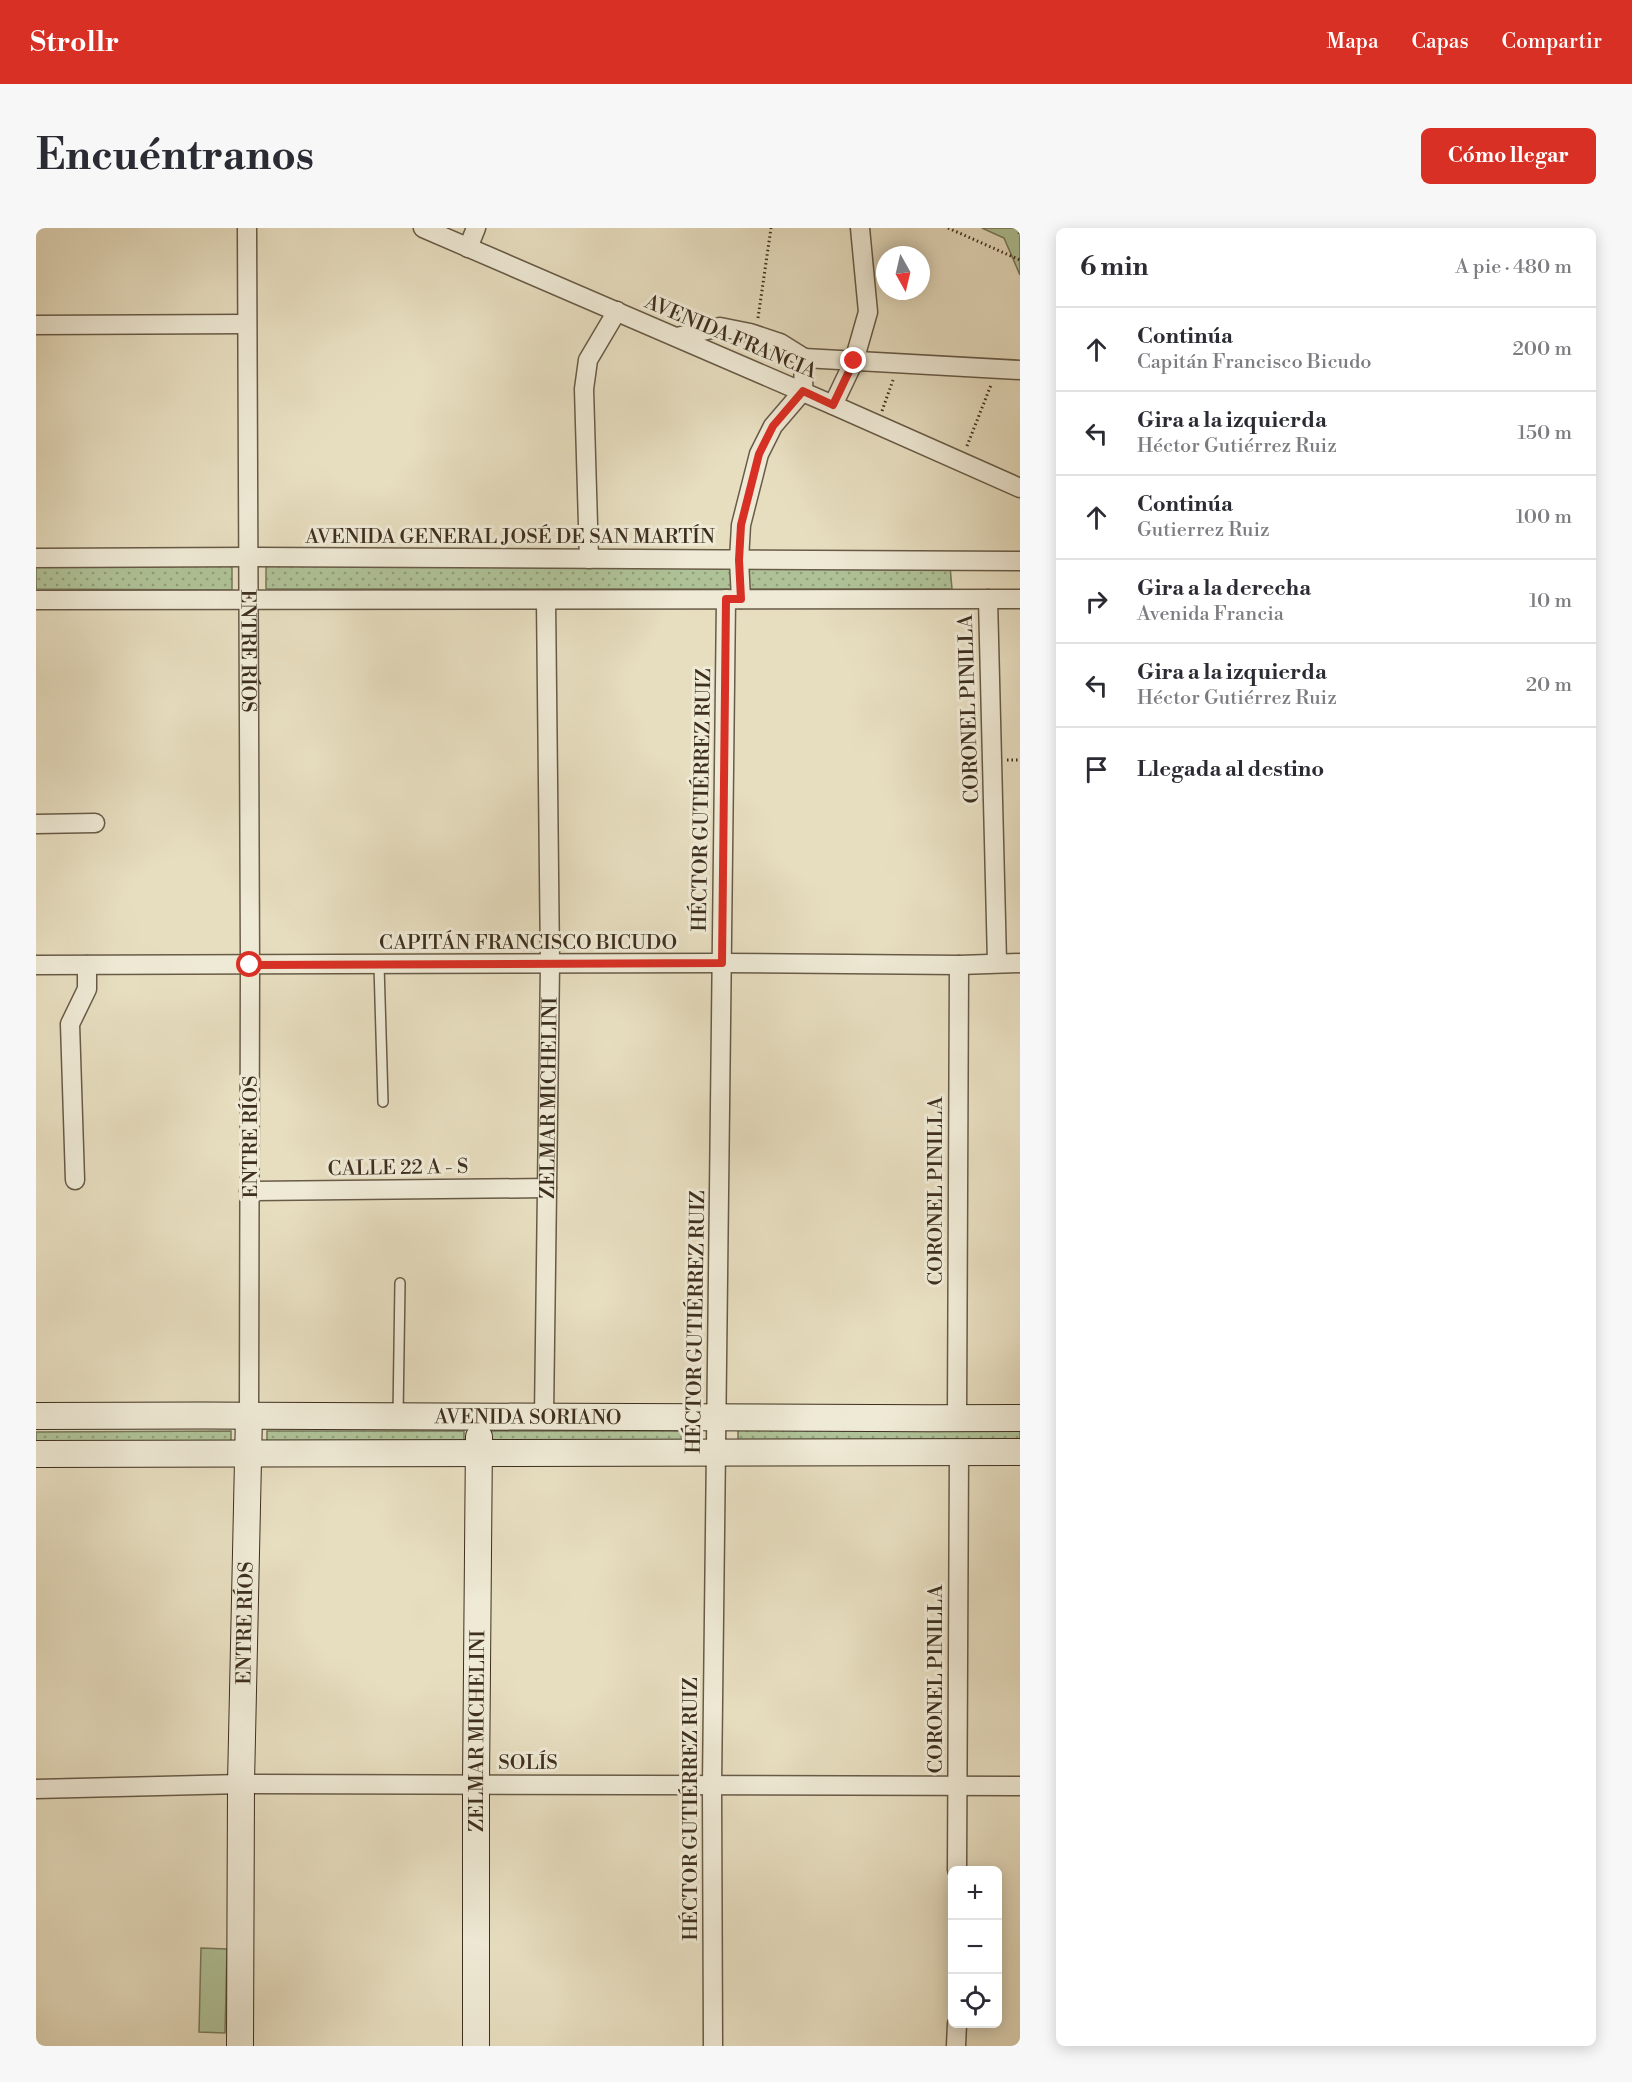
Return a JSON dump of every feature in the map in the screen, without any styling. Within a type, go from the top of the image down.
[{"type":"street","name":"ENTRE RÍOS","points":[[240,2046],[241,1784],[249,1453],[247,228]]},
{"type":"street","name":"AVENIDA FRANCIA","points":[[423,228],[803,391],[1020,488]]},
{"type":"street","points":[[468,248],[476,228]]},
{"type":"street","points":[[833,405],[854,361],[868,312],[860,228]]},
{"type":"street","points":[[589,559],[584,389],[588,360],[617,311]]},
{"type":"street","points":[[36,325],[247,324]]},
{"type":"street","points":[[677,337],[720,327],[750,333],[780,343],[804,358],[1020,370]]},
{"type":"street","points":[[803,391],[804,358]]},
{"type":"street","name":"HÉCTOR GUTIÉRREZ RUIZ","points":[[713,2046],[712,1786],[722,963],[733,599],[741,525],[759,454],[773,426],[803,391]]},
{"type":"street","name":"AVENIDA GENERAL JOSÉ DE SAN MARTÍN","points":[[36,558],[248,556],[1020,561]]},
{"type":"street","name":"CORONEL PINILLA","points":[[988,599],[997,962]]},
{"type":"street","points":[[36,600],[1020,599]]},
{"type":"street","name":"ZELMAR MICHELINI","points":[[544,1416],[550,964],[546,600]]},
{"type":"street","points":[[36,824],[95,823]]},
{"type":"street","name":"CAPITÁN FRANCISCO BICUDO","points":[[36,965],[722,963],[959,965],[1020,963]]},
{"type":"street","points":[[75,1180],[70,1024],[87,989],[87,965]]},
{"type":"street","name":"CORONEL PINILLA","points":[[957,1419],[959,965]]},
{"type":"street","name":"CALLE 22 A - S","points":[[249,1191],[546,1188]]},
{"type":"street","name":"AVENIDA SORIANO","points":[[36,1416],[249,1414],[398,1417],[1020,1418]]},
{"type":"street","name":"ZELMAR MICHELINI","points":[[476,2046],[479,1417]]},
{"type":"street","name":"CORONEL PINILLA","points":[[957,1866],[959,1452]]},
{"type":"street","name":"AVENIDA SORIANO","points":[[36,1454],[1020,1452]]},
{"type":"street","name":"SOLÍS","points":[[36,1789],[241,1784],[1020,1786]]},
{"type":"street","points":[[957,2028],[957,2046]]},
{"type":"lane","points":[[379,965],[383,1102]]},
{"type":"lane","points":[[398,1417],[400,1283]]},
{"type":"path","points":[[750,333],[759,316],[771,228]]},
{"type":"path","points":[[948,228],[1020,260]]},
{"type":"path","points":[[1017,228],[1020,235]]},
{"type":"path","points":[[880,415],[899,363]]},
{"type":"path","points":[[965,450],[998,369]]},
{"type":"green space","points":[[982,228],[1020,228],[1020,275],[1004,238]]},
{"type":"green space","points":[[36,566],[232,566],[232,590],[36,589]]},
{"type":"green space","points":[[266,566],[950,566],[952,589],[266,589]]},
{"type":"green space","points":[[738,1430],[1020,1430],[1020,1444],[738,1444]]},
{"type":"green space","points":[[231,1431],[231,1446],[36,1446],[36,1432]]},
{"type":"green space","points":[[267,1431],[464,1431],[464,1445],[267,1446]]},
{"type":"green space","points":[[490,1431],[702,1431],[702,1444],[490,1445]]},
{"type":"green space","points":[[201,1948],[227,1949],[225,2033],[199,2032]]},
{"type":"route","points":[[250,965],[722,963],[726,599],[741,599],[739,560],[741,525],[759,454],[773,426],[803,391],[833,405],[854,361]]}]
